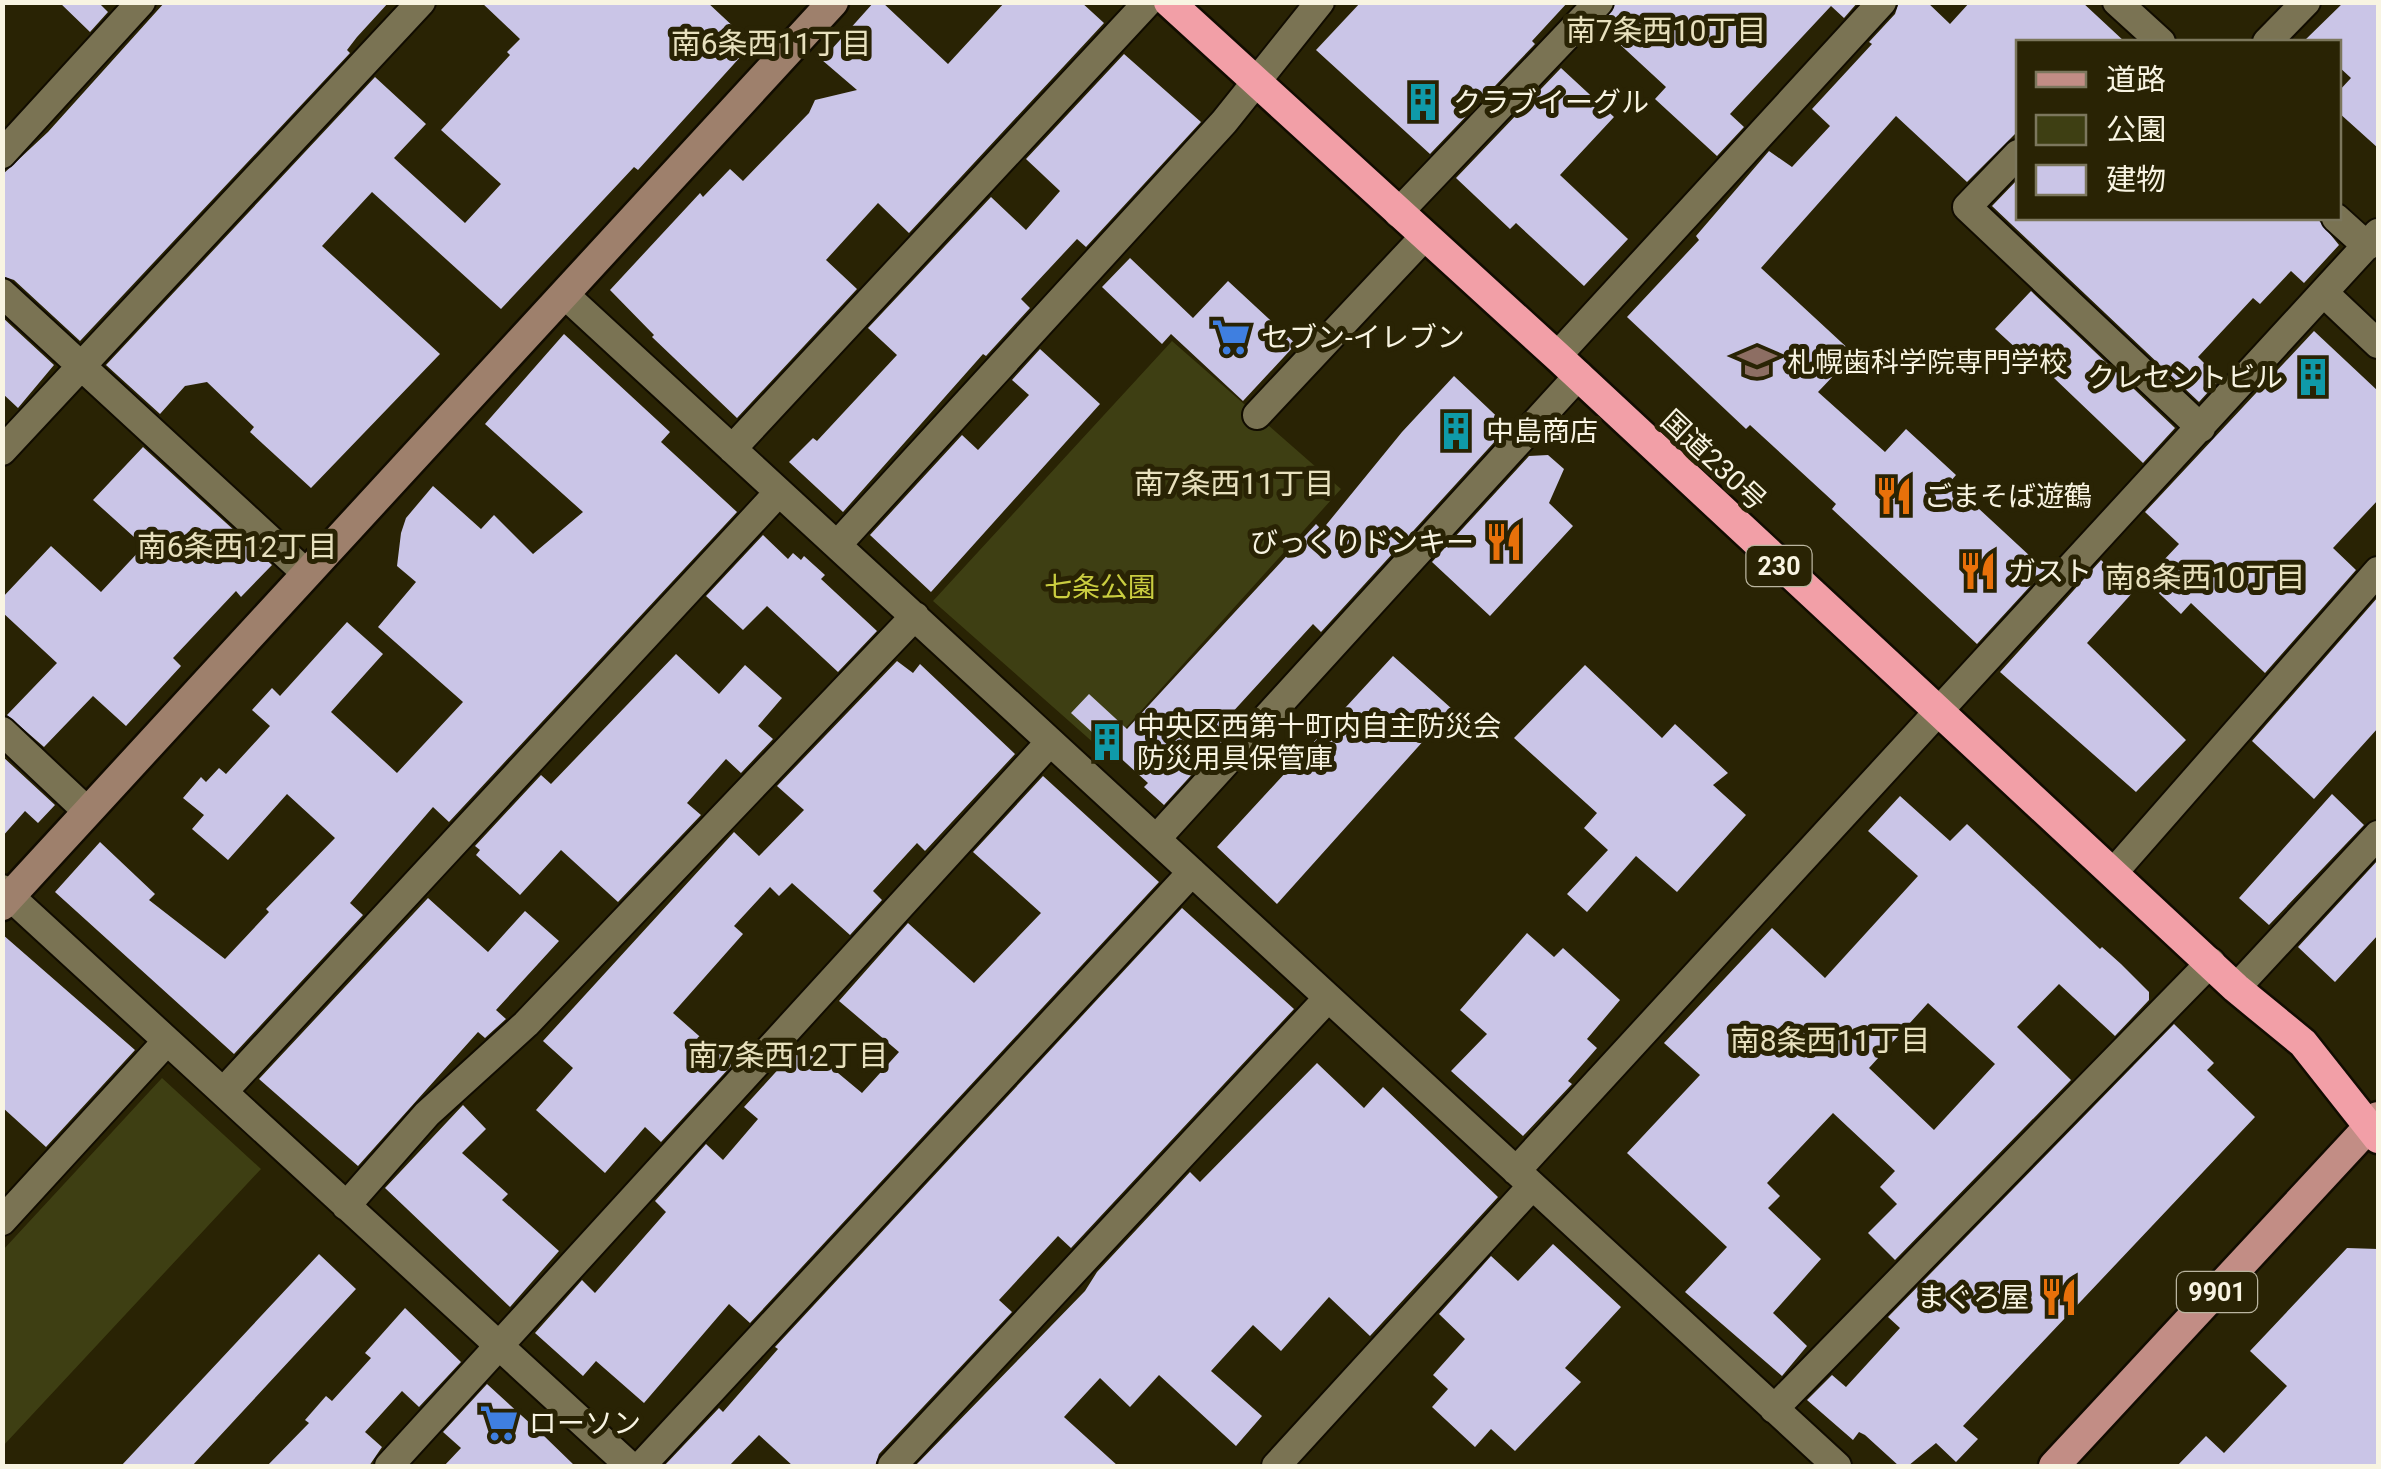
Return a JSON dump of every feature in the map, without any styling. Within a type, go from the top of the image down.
[{"type":"highway","name":"国道230号","points":[[1169,2],[1568,365],[2236,988],[2303,1043],[2376,1127]]},
{"type":"main road","name":"9901","points":[[2054,1466],[2376,1127]]},
{"type":"street","points":[[2,154],[142,2]]},
{"type":"street","points":[[2,451],[422,2]]},
{"type":"street","points":[[630,1466],[5,897],[88,812],[833,2]]},
{"type":"street","points":[[732,449],[1148,2]]},
{"type":"street","points":[[837,546],[1224,122],[1320,2]]},
{"type":"street","points":[[1398,213],[1599,2]]},
{"type":"street","points":[[1157,838],[1882,2]]},
{"type":"street","points":[[2117,2],[2144,37]]},
{"type":"street","points":[[2269,40],[2306,2]]},
{"type":"street","points":[[2016,156],[1967,207],[2201,428]]},
{"type":"street","points":[[1276,1466],[1524,1178],[1938,714],[2373,240],[2339,220]]},
{"type":"street","points":[[1257,415],[1424,237]]},
{"type":"street","points":[[2324,293],[2378,344]]},
{"type":"street","points":[[2,294],[307,574]]},
{"type":"street","points":[[564,294],[1837,1466]]},
{"type":"street","points":[[223,1092],[779,492]]},
{"type":"street","points":[[2113,873],[2378,572]]},
{"type":"street","points":[[346,1206],[427,1114],[526,1024],[915,616]]},
{"type":"street","points":[[2,731],[88,812]]},
{"type":"street","points":[[389,1466],[1050,742]]},
{"type":"street","points":[[2236,988],[2378,835]]},
{"type":"street","points":[[641,1466],[1192,872]]},
{"type":"street","points":[[1774,1409],[2211,962]]},
{"type":"street","points":[[892,1466],[1328,998]]},
{"type":"street","points":[[2,1221],[167,1041]]},
{"type":"green space","name":"七条公園","points":[[1172,341],[1341,489],[1104,752],[933,601]]},
{"type":"green space","points":[[162,1078],[261,1169],[3,1446],[3,1250]]},
{"type":"building","points":[[59,2],[98,2],[108,12],[90,32]]},
{"type":"building","points":[[165,2],[389,2],[347,50],[350,53],[80,341],[14,280],[2,276],[2,175],[48,132]]},
{"type":"building","points":[[481,2],[707,2],[752,44],[638,170],[634,167],[501,309],[372,192],[322,246],[440,354],[311,488],[250,432],[254,427],[207,382],[185,386],[160,414],[106,365],[375,77],[426,124],[394,158],[465,223],[501,184],[441,130],[520,39]]},
{"type":"building","points":[[874,2],[882,2],[948,64],[1005,2],[1081,2],[1104,23],[909,233],[878,203],[826,260],[857,289],[737,418],[652,337],[610,290],[700,193],[703,197],[730,169],[743,181],[809,113],[815,100],[857,90],[822,60]]},
{"type":"building","name":"クラブイーグル","points":[[1361,2],[1568,2],[1532,41],[1535,44],[1430,154],[1316,50]]},
{"type":"building","points":[[1616,2],[1858,2],[1844,18],[1831,6],[1730,114],[1744,127],[1717,156],[1655,99],[1666,87],[1600,26]]},
{"type":"building","points":[[1899,2],[1927,2],[1950,24],[1970,2],[2082,2],[2123,40],[2016,40],[2016,133],[1967,182],[1896,116],[1761,268],[1854,354],[1818,392],[1885,452],[1906,429],[1956,475],[1950,482],[2045,570],[1977,644],[1832,509],[1836,504],[1750,425],[1746,429],[1627,317],[1699,240],[1696,236],[1769,151],[1792,167],[1830,126],[1812,109],[1895,14]]},
{"type":"building","points":[[2344,2],[2378,2],[2378,148],[2341,115],[2341,89],[2351,78],[2341,69],[2341,40],[2305,40]]},
{"type":"building","points":[[1124,54],[1201,122],[1086,247],[1077,239],[1021,299],[1030,308],[986,356],[983,354],[843,512],[789,462],[813,438],[817,441],[897,355],[868,328],[991,197],[1026,230],[1060,191],[1026,159]]},
{"type":"building","points":[[1561,68],[1614,117],[1560,175],[1628,239],[1584,286],[1516,223],[1510,229],[1456,178]]},
{"type":"building","points":[[2016,181],[2016,220],[2319,220],[2339,245],[2304,283],[2291,271],[2260,304],[2253,298],[2198,357],[2220,379],[2199,402],[1992,206]]},
{"type":"building","points":[[1130,258],[1193,318],[1228,281],[1296,344],[1243,401],[1171,334],[1162,344],[1102,287]]},
{"type":"building","points":[[2031,291],[2175,428],[2143,463],[2032,357],[2029,360],[1995,329]]},
{"type":"building","points":[[2,317],[54,365],[18,408],[2,393]]},
{"type":"building","points":[[2314,331],[2378,391],[2378,500],[2333,548],[2356,570],[2265,673],[2191,603],[2181,614],[2145,580],[2179,544],[2145,512]]},
{"type":"building","points":[[564,334],[670,432],[661,442],[737,512],[449,822],[433,807],[350,903],[363,915],[234,1054],[55,892],[100,842],[155,894],[149,900],[225,959],[269,912],[266,909],[335,838],[287,794],[228,860],[192,829],[204,815],[183,798],[201,777],[206,782],[219,768],[226,774],[270,726],[252,710],[272,688],[280,696],[347,622],[383,654],[331,712],[397,773],[463,702],[378,627],[416,582],[397,566],[401,533],[406,518],[433,486],[481,529],[494,515],[533,554],[583,512],[485,424]]},
{"type":"building","points":[[1040,349],[1100,404],[931,592],[870,535],[962,435],[978,450],[1029,395],[1012,380]]},
{"type":"building","points":[[1454,376],[1508,427],[1321,632],[1313,624],[1219,727],[1228,735],[1164,805],[1144,787],[1148,783],[1071,713],[1089,694],[1127,729],[1316,524],[1322,530],[1402,432]]},
{"type":"building","points":[[143,447],[272,565],[241,597],[236,591],[173,658],[181,666],[126,726],[93,696],[44,747],[7,715],[57,663],[2,612],[2,598],[51,546],[101,592],[144,546],[93,500]]},
{"type":"building","points":[[1548,455],[1564,469],[1549,503],[1573,526],[1490,616],[1432,562],[1529,456]]},
{"type":"building","points":[[763,535],[788,559],[793,553],[801,560],[804,556],[825,575],[821,579],[877,631],[838,672],[767,606],[743,630],[706,596]]},
{"type":"building","points":[[2101,560],[2134,591],[2087,643],[2186,740],[2136,792],[2000,672]]},
{"type":"building","points":[[2378,597],[2378,728],[2314,799],[2252,741]]},
{"type":"building","points":[[676,654],[719,694],[745,665],[782,698],[758,726],[773,739],[741,773],[726,759],[687,803],[701,815],[618,902],[561,850],[520,895],[476,855],[480,850],[475,846],[541,775],[551,784]]},
{"type":"building","points":[[1393,656],[1452,709],[1277,904],[1217,847]]},
{"type":"building","points":[[897,661],[913,673],[920,664],[1015,754],[925,851],[917,843],[873,891],[882,900],[850,935],[792,883],[779,896],[770,887],[734,926],[743,934],[673,1013],[732,1065],[661,1142],[645,1127],[605,1173],[536,1110],[573,1068],[543,1041],[734,832],[759,856],[804,810],[777,786]]},
{"type":"building","points":[[1585,665],[1662,738],[1675,724],[1728,773],[1713,785],[1746,815],[1677,892],[1636,856],[1587,912],[1567,894],[1608,850],[1584,828],[1597,813],[1514,738]]},
{"type":"building","points":[[2,756],[55,805],[38,823],[25,811],[2,837]]},
{"type":"building","points":[[1043,776],[1159,882],[750,1323],[729,1304],[644,1403],[596,1361],[583,1376],[535,1333],[582,1280],[595,1293],[666,1212],[655,1201],[706,1144],[723,1160],[758,1119],[744,1107],[802,1043],[862,1093],[899,1052],[839,1001],[908,923],[974,983],[1041,913],[973,852]]},
{"type":"building","points":[[2332,794],[2364,825],[2269,925],[2239,898]]},
{"type":"building","points":[[1900,796],[1950,841],[1967,824],[2100,949],[2121,964],[2149,992],[2149,1000],[2115,1036],[2059,984],[2017,1027],[2071,1080],[1895,1260],[1868,1233],[1897,1204],[1880,1187],[1895,1171],[1833,1113],[1767,1183],[1780,1196],[1768,1208],[1821,1259],[1773,1313],[1807,1346],[1782,1376],[1685,1292],[1727,1247],[1627,1153],[1700,1075],[1664,1043],[1772,928],[1825,978],[1918,876],[1868,831]],"holes":[[[1928,1003],[1995,1064],[1934,1130],[1869,1068]]]},
{"type":"building","points":[[2378,860],[2378,935],[2335,982],[2298,947]]},
{"type":"building","points":[[428,898],[488,952],[525,911],[559,941],[496,1010],[506,1019],[485,1038],[478,1032],[358,1166],[259,1079]]},
{"type":"building","points":[[1182,908],[1294,1009],[1071,1248],[1058,1236],[999,1300],[1012,1312],[879,1454],[875,1466],[793,1466],[759,1435],[729,1466],[664,1466],[719,1408],[723,1412],[778,1349],[775,1347]]},
{"type":"building","points":[[1527,933],[1554,957],[1563,948],[1620,1000],[1587,1039],[1597,1048],[1568,1081],[1572,1084],[1523,1136],[1451,1071],[1487,1034],[1460,1010]]},
{"type":"building","points":[[2,934],[135,1050],[46,1147],[2,1107]]},
{"type":"building","points":[[2174,1024],[2214,1063],[2207,1070],[2255,1117],[1963,1426],[1978,1439],[1956,1462],[1936,1443],[1908,1466],[1899,1466],[1865,1435],[1859,1432],[1853,1440],[1807,1400],[1832,1375],[1846,1387],[1900,1328],[1888,1317]]},
{"type":"building","points":[[1317,1063],[1364,1108],[1383,1087],[1498,1197],[1370,1336],[1329,1297],[1281,1351],[1253,1325],[1211,1371],[1262,1416],[1236,1446],[1159,1375],[1130,1407],[1100,1378],[1064,1417],[1118,1466],[915,1466],[1085,1291],[1097,1272],[1190,1172],[1200,1182]]},
{"type":"building","points":[[463,1105],[486,1129],[462,1153],[508,1194],[502,1200],[559,1251],[510,1307],[385,1188]]},
{"type":"building","points":[[1553,1244],[1621,1307],[1565,1368],[1581,1382],[1515,1451],[1491,1429],[1475,1447],[1432,1407],[1448,1389],[1433,1375],[1465,1339],[1439,1314],[1491,1256],[1518,1281]]},
{"type":"building","points":[[2347,1248],[2378,1249],[2378,1466],[2177,1466],[2206,1436],[2224,1453],[2287,1386],[2250,1351]]},
{"type":"building","points":[[319,1254],[356,1289],[192,1466],[121,1466]]},
{"type":"building","points":[[405,1308],[461,1362],[419,1407],[402,1391],[365,1432],[382,1447],[369,1466],[267,1466],[309,1423],[305,1420],[326,1396],[332,1401],[371,1358],[365,1353]]},
{"type":"building","points":[[487,1384],[575,1466],[444,1466],[461,1448],[443,1432]]},
{"type":"place","name":"クラブイーグル","points":[[1423,102]]},
{"type":"place","name":"セブン-イレブン","points":[[1231,337]]},
{"type":"place","name":"札幌歯科学院専門学校","points":[[1757,362]]},
{"type":"place","name":"クレセントビル","points":[[2313,377]]},
{"type":"place","name":"中島商店","points":[[1456,431]]},
{"type":"place","name":"ごまそば遊鶴","points":[[1894,496]]},
{"type":"place","name":"びっくりドンキー","points":[[1504,542]]},
{"type":"place","name":"ガスト","points":[[1978,571]]},
{"type":"place","name":"中央区西第十町内自主防災会 防災用具保管庫","points":[[1107,742]]},
{"type":"place","name":"まぐろ屋","points":[[2059,1297]]},
{"type":"place","name":"ローソン","points":[[499,1423]]},
{"type":"district","name":"南7条西10丁目","points":[[1666,31]]},
{"type":"district","name":"南6条西11丁目","points":[[771,44]]},
{"type":"district","name":"南7条西11丁目","points":[[1234,484]]},
{"type":"district","name":"南6条西12丁目","points":[[237,547]]},
{"type":"district","name":"南8条西10丁目","points":[[2205,578]]},
{"type":"district","name":"南8条西11丁目","points":[[1830,1041]]},
{"type":"district","name":"南7条西12丁目","points":[[788,1056]]}]
